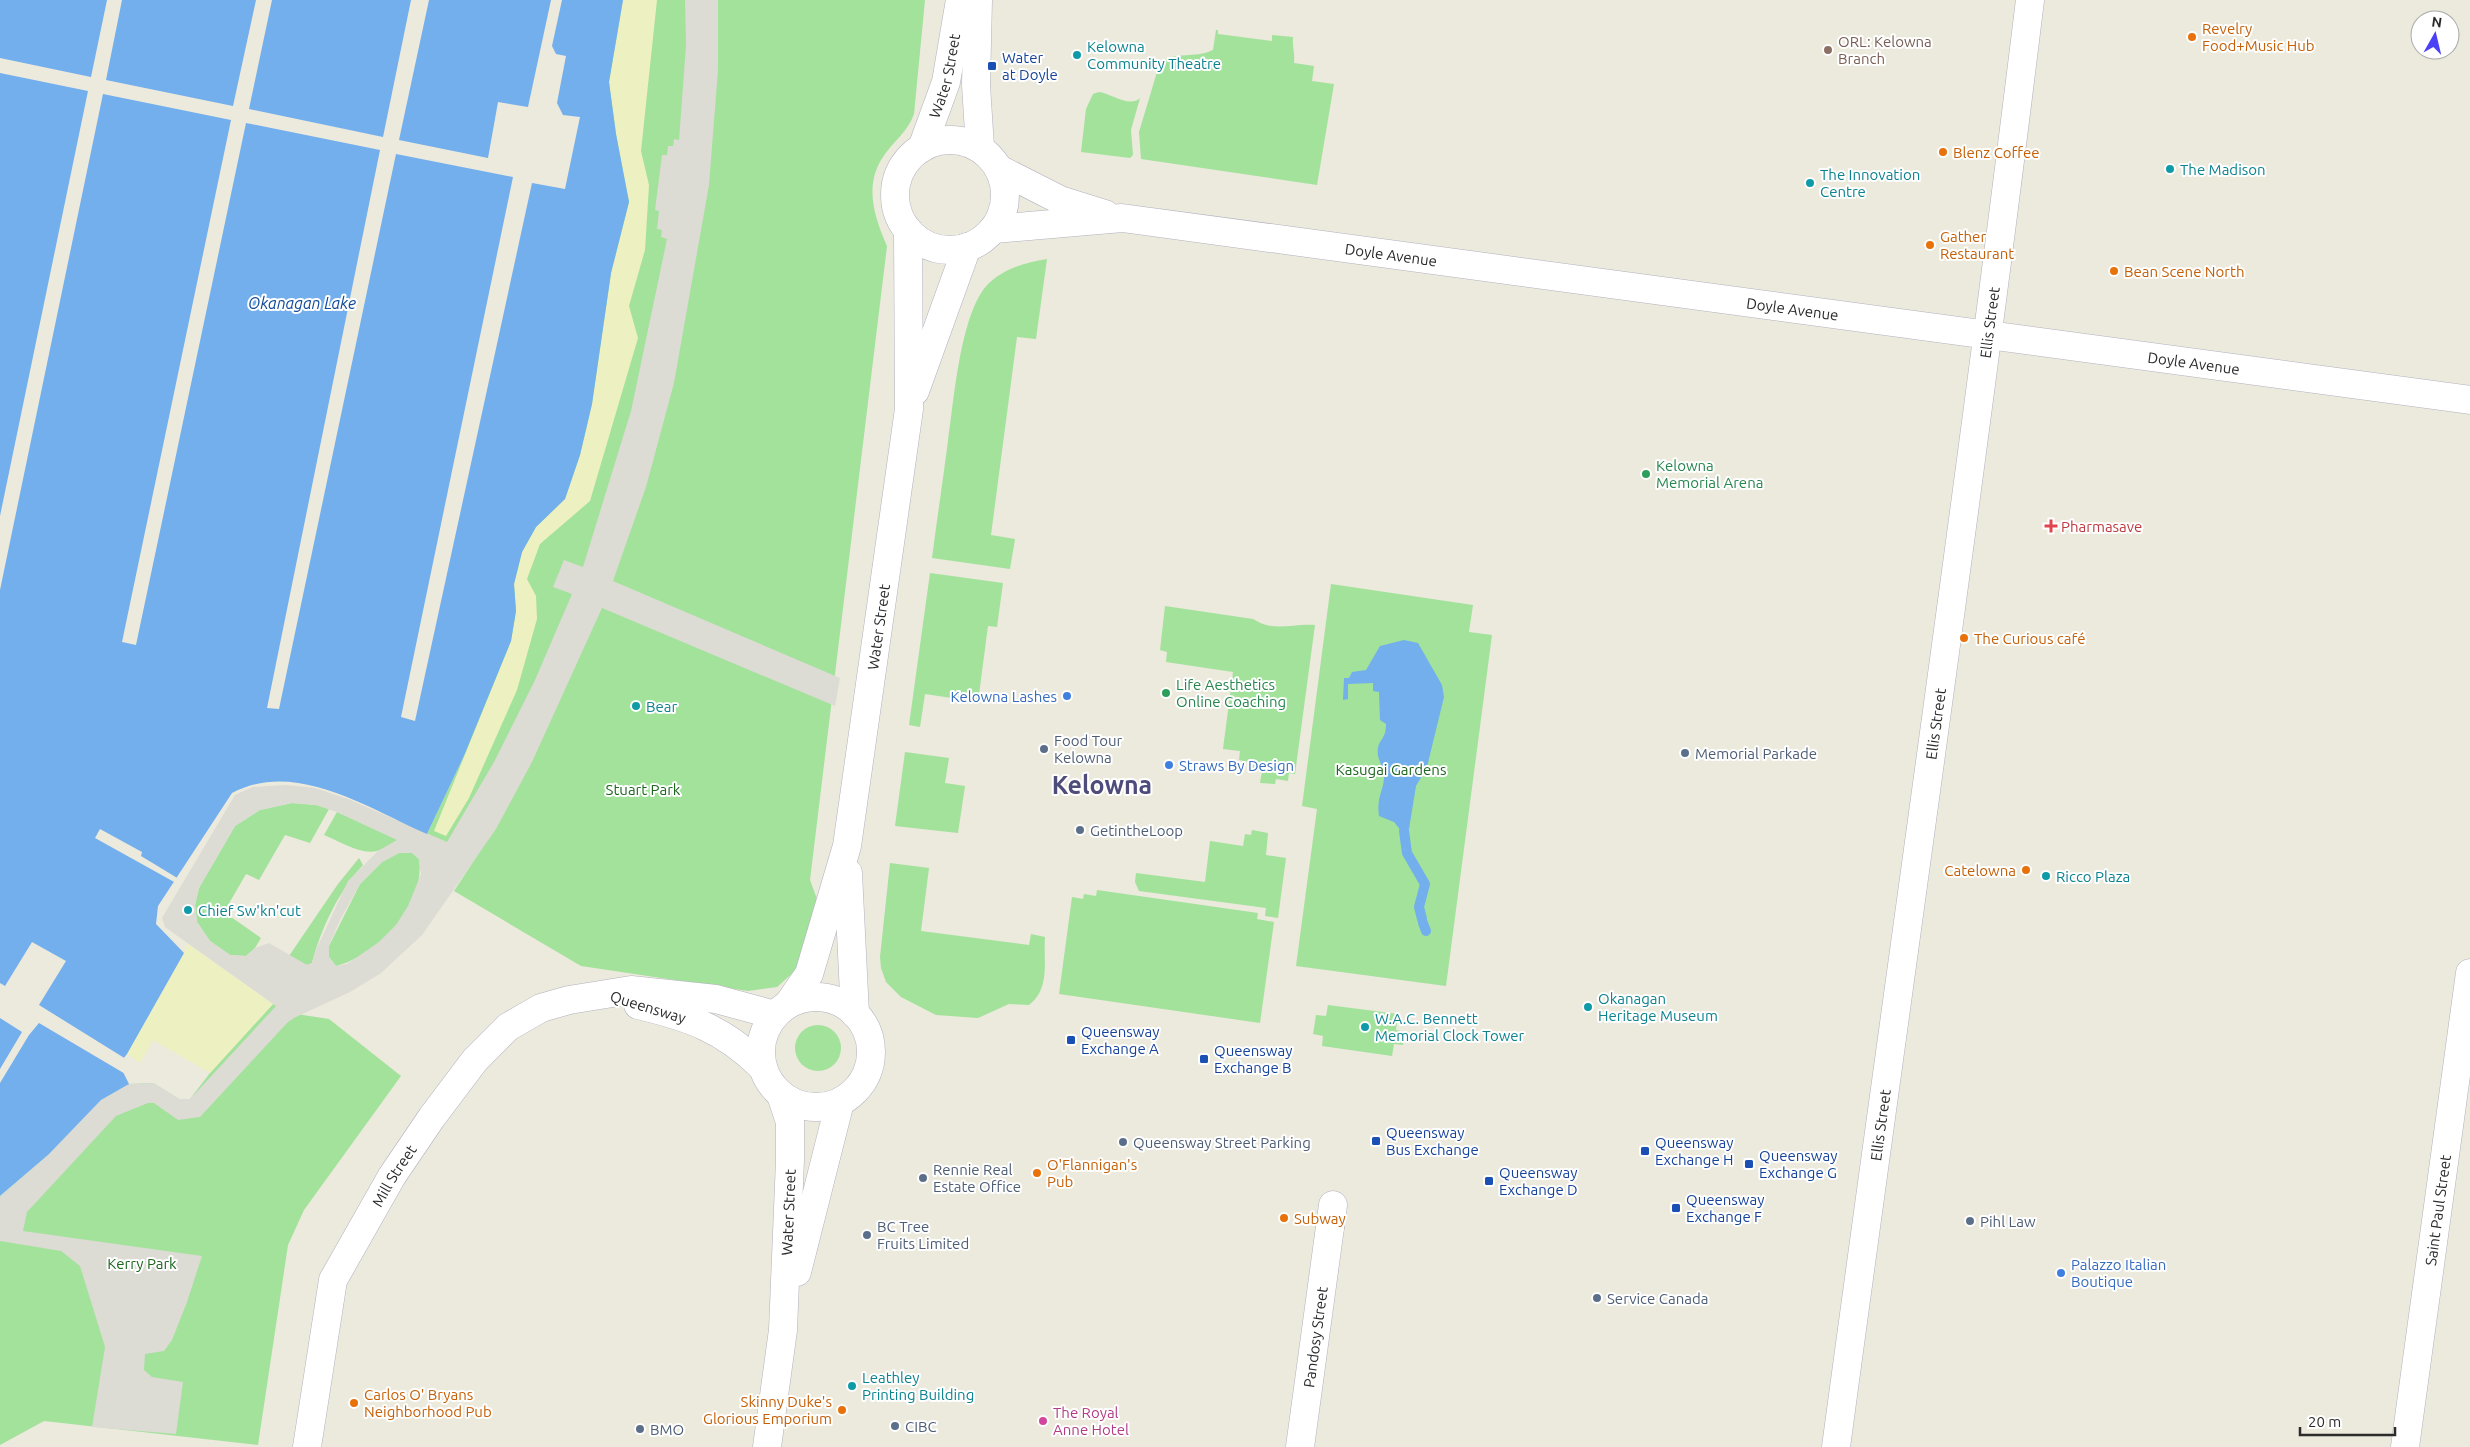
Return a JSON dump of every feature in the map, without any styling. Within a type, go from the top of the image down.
[{"type":"street","name":"Water Street","points":[[922,148],[946,82],[960,0]]},
{"type":"street","name":"Water Street","points":[[978,0],[976,85],[980,148]]},
{"type":"street","name":"Ellis Street","points":[[1836,1447],[1958,545],[1989,336],[2030,0]]},
{"type":"street","points":[[952,140],[966,142],[980,148],[1000,169],[1004,183],[1006,198],[1002,214],[994,229],[982,240],[967,247],[951,250],[934,248],[920,241],[908,230],[897,209],[896,186],[900,170],[922,148],[936,141],[952,140]]},
{"type":"street","name":"Doyle Avenue","points":[[1000,169],[1060,200],[1114,217],[2470,400]]},
{"type":"street","name":"Doyle Avenue","points":[[994,229],[1114,217]]},
{"type":"street","name":"Water Street","points":[[782,1009],[809,974],[847,846],[909,409],[908,230]]},
{"type":"street","name":"Water Street","points":[[909,409],[967,247]]},
{"type":"street","name":"Water Street","points":[[847,846],[855,1014]]},
{"type":"street","name":"Saint Paul Street","points":[[2405,1447],[2470,974]]},
{"type":"street","name":"Queensway","points":[[603,994],[630,990],[716,999],[782,1009]]},
{"type":"street","name":"Queensway","points":[[603,994],[670,1012],[710,1027],[733,1040],[762,1067]]},
{"type":"street","name":"Mill Street","points":[[307,1447],[333,1280],[392,1176],[432,1117],[475,1060],[508,1027],[541,1008],[569,1000],[603,994]]},
{"type":"street","points":[[810,998],[821,998],[839,1002],[855,1014],[867,1029],[871,1051],[867,1074],[854,1093],[840,1102],[825,1107],[811,1106],[794,1103],[781,1095],[770,1084],[762,1067],[760,1048],[765,1031],[782,1009],[810,998]]},
{"type":"street","name":"Water Street","points":[[767,1447],[783,1330],[790,1160],[790,1122],[781,1095]]},
{"type":"street","name":"Water Street","points":[[783,1330],[840,1102]]},
{"type":"street","name":"Pandosy Street","points":[[1300,1447],[1332,1216]]},
{"type":"green space","name":"Stuart Park","points":[[623,0],[925,0],[914,114],[878,165],[874,177],[873,200],[875,212],[887,246],[810,880],[817,899],[805,962],[777,987],[748,991],[581,966],[454,891],[477,856],[427,834],[463,758]]},
{"type":"green space","points":[[1216,30],[1218,30],[1218,34],[1272,41],[1272,35],[1293,37],[1294,63],[1314,66],[1312,81],[1334,84],[1317,185],[1141,159],[1139,132],[1160,62],[1173,57],[1206,53],[1213,50]]},
{"type":"green space","points":[[1099,92],[1131,102],[1140,98],[1131,130],[1133,155],[1130,158],[1081,152],[1086,109],[1093,94]]},
{"type":"green space","points":[[1047,259],[1036,339],[1017,337],[991,535],[1015,539],[1010,569],[932,558],[956,382],[971,315],[978,297],[994,278],[1015,267]]},
{"type":"green space","points":[[930,573],[1003,583],[997,627],[988,626],[978,702],[925,694],[920,727],[909,725]]},
{"type":"green space","name":"Kasugai Gardens","points":[[1331,584],[1473,605],[1469,632],[1492,635],[1446,986],[1296,966],[1317,809],[1302,806]]},
{"type":"green space","points":[[1165,606],[1253,619],[1276,627],[1315,625],[1295,774],[1289,773],[1288,781],[1276,779],[1275,784],[1260,783],[1262,771],[1252,770],[1254,763],[1239,760],[1240,751],[1223,749],[1233,672],[1166,662],[1167,652],[1160,650]]},
{"type":"green space","points":[[905,752],[949,758],[945,783],[965,786],[958,833],[895,826]]},
{"type":"green space","points":[[292,803],[316,805],[329,809],[310,843],[285,835],[259,880],[246,874],[224,912],[261,938],[255,948],[246,956],[230,955],[210,941],[197,922],[195,905],[199,888],[235,826],[260,810]]},
{"type":"green space","points":[[337,812],[398,840],[380,850],[370,852],[343,844],[324,835]]},
{"type":"green space","points":[[1252,830],[1268,833],[1266,855],[1286,858],[1278,918],[1265,916],[1266,908],[1139,891],[1135,882],[1136,873],[1205,882],[1210,841],[1243,846],[1245,834],[1251,835]]},
{"type":"green space","points":[[399,853],[412,853],[419,859],[419,876],[415,893],[407,910],[383,939],[368,951],[336,966],[329,957],[329,946],[360,884],[382,862]]},
{"type":"green space","points":[[359,858],[363,865],[346,886],[332,911],[320,937],[312,963],[307,965],[289,956],[338,884]]},
{"type":"green space","points":[[890,863],[929,868],[921,931],[1029,945],[1031,934],[1045,937],[1043,982],[1036,998],[1029,1005],[1009,1004],[978,1018],[936,1015],[901,997],[886,982],[881,968],[880,957]]},
{"type":"green space","points":[[1097,890],[1258,913],[1257,919],[1274,922],[1260,1023],[1059,994],[1072,897],[1083,899],[1084,894],[1096,896]]},
{"type":"green space","name":"Kerry Park","points":[[273,1004],[303,1015],[329,1019],[401,1076],[304,1210],[288,1245],[258,1445],[44,1421],[0,1445],[0,1197],[129,1084],[153,1083],[179,1099],[190,1099],[210,1073]]},
{"type":"green space","points":[[1328,1005],[1398,1014],[1396,1030],[1405,1032],[1403,1045],[1394,1044],[1392,1056],[1322,1046],[1323,1036],[1313,1034],[1316,1015],[1326,1016]]},
{"type":"green space","points":[[813,1025],[823,1025],[835,1031],[840,1039],[840,1057],[835,1065],[827,1070],[813,1071],[805,1068],[798,1061],[795,1053],[795,1043],[798,1035],[805,1028]]},
{"type":"sand","points":[[623,0],[657,0],[641,151],[649,185],[645,250],[629,306],[638,338],[590,501],[540,544],[527,579],[536,596],[537,619],[517,690],[469,798],[446,836],[434,831],[511,641],[516,611],[514,584],[522,552],[536,527],[565,499],[580,455],[592,404],[611,273],[629,202],[616,134],[609,82]]},
{"type":"sand","points":[[188,944],[273,1004],[210,1073],[153,1040],[140,1063],[127,1054]]},
{"type":"shaded area","points":[[685,0],[718,0],[718,70],[709,185],[674,383],[646,487],[613,581],[840,678],[835,706],[602,608],[532,762],[496,829],[422,935],[381,973],[350,992],[287,1023],[200,1117],[178,1120],[154,1103],[148,1103],[116,1116],[27,1212],[23,1231],[202,1256],[172,1340],[164,1351],[145,1354],[144,1370],[152,1377],[183,1382],[176,1434],[92,1427],[105,1347],[80,1266],[61,1251],[0,1241],[0,1197],[49,1154],[101,1100],[129,1084],[153,1083],[179,1099],[190,1099],[276,1006],[165,927],[162,918],[235,795],[253,787],[286,785],[315,788],[348,799],[447,842],[494,762],[535,680],[572,594],[553,587],[564,560],[583,567],[631,411],[667,239],[661,237],[662,230],[657,229],[659,211],[655,210],[662,155],[667,155],[668,146],[673,146],[674,139],[679,140],[686,45]],"holes":[[[292,803],[316,805],[337,812],[397,840],[378,851],[348,881],[316,950],[312,963],[307,965],[269,943],[255,948],[246,956],[230,955],[210,941],[197,922],[195,905],[199,888],[235,826],[260,810]],[[399,853],[412,853],[419,859],[421,874],[408,906],[396,925],[379,942],[347,964],[336,966],[329,957],[329,945],[341,918],[360,884],[382,862]]]},
{"type":"water","name":"Okanagan Lake","points":[[0,0],[623,0],[609,82],[616,134],[629,202],[611,273],[592,404],[580,455],[565,499],[536,527],[522,552],[514,584],[516,611],[511,641],[463,758],[427,834],[356,801],[306,784],[281,781],[256,784],[232,793],[158,906],[156,924],[184,953],[127,1054],[119,1064],[129,1084],[101,1100],[49,1154],[0,1196]]},
{"type":"water","points":[[1404,640],[1418,643],[1442,685],[1444,697],[1427,767],[1416,786],[1409,829],[1402,832],[1394,822],[1379,816],[1378,809],[1384,774],[1378,752],[1385,733],[1386,724],[1380,720],[1379,692],[1373,691],[1373,683],[1348,684],[1348,699],[1343,700],[1344,678],[1349,678],[1352,672],[1366,670],[1380,646]]},
{"type":"pier","points":[[107,0],[122,0],[106,80],[233,106],[256,0],[272,0],[249,109],[383,137],[411,0],[429,0],[399,140],[488,158],[498,102],[528,107],[551,0],[562,0],[552,46],[556,54],[566,56],[557,103],[563,115],[580,117],[565,189],[532,183],[415,721],[401,717],[513,177],[396,154],[279,709],[267,708],[380,150],[246,123],[136,645],[122,642],[231,120],[103,94],[0,590],[0,516],[88,91],[0,73],[0,58],[91,77]]},
{"type":"pier","points":[[100,829],[142,852],[141,856],[179,879],[176,883],[95,838]]},
{"type":"pier","points":[[32,942],[66,961],[39,1005],[126,1059],[122,1064],[127,1075],[39,1023],[29,1035],[0,1083],[0,1069],[22,1032],[0,1018],[0,983],[5,986]]},
{"type":"waterway","points":[[1404,831],[1407,853],[1425,884],[1419,907],[1422,919]]},
{"type":"waterway","points":[[1423,923],[1426,931]]},
{"type":"place","name":"Revelry Food+Music Hub","points":[[2192,37]]},
{"type":"place","name":"ORL: Kelowna Branch","points":[[1828,50]]},
{"type":"place","name":"Kelowna Community Theatre","points":[[1077,55]]},
{"type":"place","name":"Water at Doyle","points":[[992,66]]},
{"type":"place","name":"Blenz Coffee","points":[[1943,152]]},
{"type":"place","name":"The Madison","points":[[2170,169]]},
{"type":"place","name":"The Innovation Centre","points":[[1810,183]]},
{"type":"place","name":"Gather Restaurant","points":[[1930,245]]},
{"type":"place","name":"Bean Scene North","points":[[2114,271]]},
{"type":"place","name":"Kelowna Memorial Arena","points":[[1646,474]]},
{"type":"place","name":"Pharmasave","points":[[2051,526]]},
{"type":"place","name":"The Curious café","points":[[1964,638]]},
{"type":"place","name":"Life Aesthetics Online Coaching","points":[[1166,693]]},
{"type":"place","name":"Kelowna Lashes","points":[[1067,696]]},
{"type":"place","name":"Bear","points":[[636,706]]},
{"type":"place","name":"Food Tour Kelowna","points":[[1044,749]]},
{"type":"place","name":"Memorial Parkade","points":[[1685,753]]},
{"type":"place","name":"Straws By Design","points":[[1169,765]]},
{"type":"place","name":"GetintheLoop","points":[[1080,830]]},
{"type":"place","name":"Catelowna","points":[[2026,870]]},
{"type":"place","name":"Ricco Plaza","points":[[2046,876]]},
{"type":"place","name":"Chief Sw'kn'cut","points":[[188,910]]},
{"type":"place","name":"Okanagan Heritage Museum","points":[[1588,1007]]},
{"type":"place","name":"W.A.C. Bennett Memorial Clock Tower","points":[[1365,1027]]},
{"type":"place","name":"Queensway Exchange A","points":[[1071,1040]]},
{"type":"place","name":"Queensway Exchange B","points":[[1204,1059]]},
{"type":"place","name":"Queensway Bus Exchange","points":[[1376,1141]]},
{"type":"place","name":"Queensway Street Parking","points":[[1123,1142]]},
{"type":"place","name":"Queensway Exchange H","points":[[1645,1151]]},
{"type":"place","name":"Queensway Exchange G","points":[[1749,1164]]},
{"type":"place","name":"O'Flannigan's Pub","points":[[1037,1173]]},
{"type":"place","name":"Rennie Real Estate Office","points":[[923,1178]]},
{"type":"place","name":"Queensway Exchange D","points":[[1489,1181]]},
{"type":"place","name":"Queensway Exchange F","points":[[1676,1208]]},
{"type":"place","name":"Subway","points":[[1284,1218]]},
{"type":"place","name":"Pihl Law","points":[[1970,1221]]},
{"type":"place","name":"BC Tree Fruits Limited","points":[[867,1235]]},
{"type":"place","name":"Palazzo Italian Boutique","points":[[2061,1273]]},
{"type":"place","name":"Service Canada","points":[[1597,1298]]},
{"type":"place","name":"Leathley Printing Building","points":[[852,1386]]},
{"type":"place","name":"Carlos O' Bryans Neighborhood Pub","points":[[354,1403]]},
{"type":"place","name":"Skinny Duke's Glorious Emporium","points":[[842,1410]]},
{"type":"place","name":"The Royal Anne Hotel","points":[[1043,1421]]},
{"type":"place","name":"CIBC","points":[[895,1426]]},
{"type":"place","name":"BMO","points":[[640,1429]]},
{"type":"district","name":"Kelowna","points":[[1102,785]]}]
